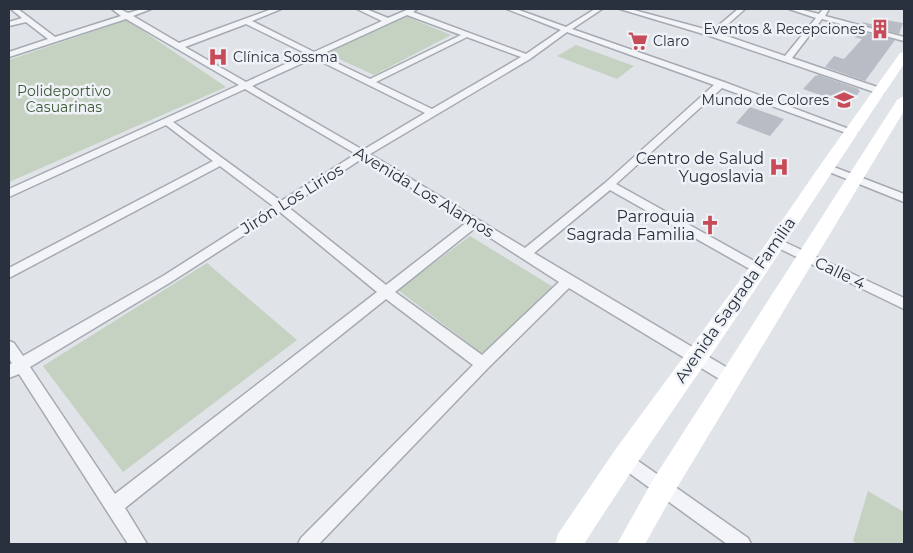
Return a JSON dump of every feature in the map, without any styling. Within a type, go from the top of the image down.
[{"type":"main road","name":"Avenida Sagrada Familia","points":[[568,544],[624,459],[759,269],[826,167],[880,91],[902,64]]},
{"type":"main road","name":"Avenida Sagrada Familia","points":[[630,544],[663,487],[904,100]]},
{"type":"street","points":[[14,9],[54,40]]},
{"type":"street","name":"Avenida Los Alamos","points":[[116,9],[363,154],[568,281],[731,378]]},
{"type":"street","points":[[9,55],[148,9]]},
{"type":"street","points":[[179,46],[278,9]]},
{"type":"street","points":[[360,9],[387,20]]},
{"type":"street","points":[[510,9],[852,132]]},
{"type":"street","name":"Jirón Los Lirios","points":[[14,368],[167,279],[363,154],[527,58],[566,29],[599,9]]},
{"type":"street","points":[[623,9],[713,34],[788,58],[880,91]]},
{"type":"street","points":[[713,34],[740,9]]},
{"type":"street","points":[[792,9],[904,39]]},
{"type":"street","points":[[788,58],[826,9]]},
{"type":"street","points":[[9,193],[410,10],[527,58]]},
{"type":"street","points":[[9,24],[27,19]]},
{"type":"street","points":[[246,21],[432,113]]},
{"type":"street","points":[[370,82],[468,34]]},
{"type":"street","points":[[525,254],[609,185],[721,84]]},
{"type":"street","points":[[167,122],[222,161],[387,293],[483,364]]},
{"type":"street","points":[[9,273],[222,161]]},
{"type":"street","points":[[826,167],[904,198]]},
{"type":"street","points":[[609,185],[759,269]]},
{"type":"street","points":[[114,506],[475,222]]},
{"type":"street","name":"Calle 4","points":[[776,242],[904,304]]},
{"type":"street","points":[[307,544],[483,364],[568,281]]},
{"type":"street","points":[[9,347],[14,368],[114,506],[138,544]]},
{"type":"street","points":[[624,459],[742,544]]},
{"type":"green space","points":[[405,16],[451,35],[374,75],[324,52]]},
{"type":"green space","name":"Polideportivo Casuarinas","points":[[127,20],[226,87],[9,182],[9,60]]},
{"type":"green space","points":[[576,45],[634,66],[617,79],[557,56]]},
{"type":"green space","points":[[470,236],[553,287],[484,355],[398,290]]},
{"type":"green space","points":[[207,263],[297,340],[123,472],[43,366]]},
{"type":"green space","points":[[868,491],[904,512],[904,544],[857,544],[853,541]]},
{"type":"building","points":[[886,20],[903,23],[899,34],[862,24],[863,22],[882,27]]},
{"type":"building","points":[[858,31],[895,40],[865,81],[825,67],[834,56],[844,59],[862,39],[854,37]]},
{"type":"building","points":[[819,75],[860,91],[849,105],[803,89],[815,76]]},
{"type":"building","points":[[750,107],[784,119],[770,136],[736,123]]},
{"type":"place","name":"Eventos & Recepciones","points":[[880,29]]},
{"type":"place","name":"Claro","points":[[638,41]]},
{"type":"place","name":"Clínica Sossma","points":[[218,57]]},
{"type":"place","name":"Mundo de Colores","points":[[844,100]]},
{"type":"place","name":"Centro de Salud Yugoslavia","points":[[779,167]]},
{"type":"place","name":"Parroquia Sagrada Familia","points":[[710,225]]}]
